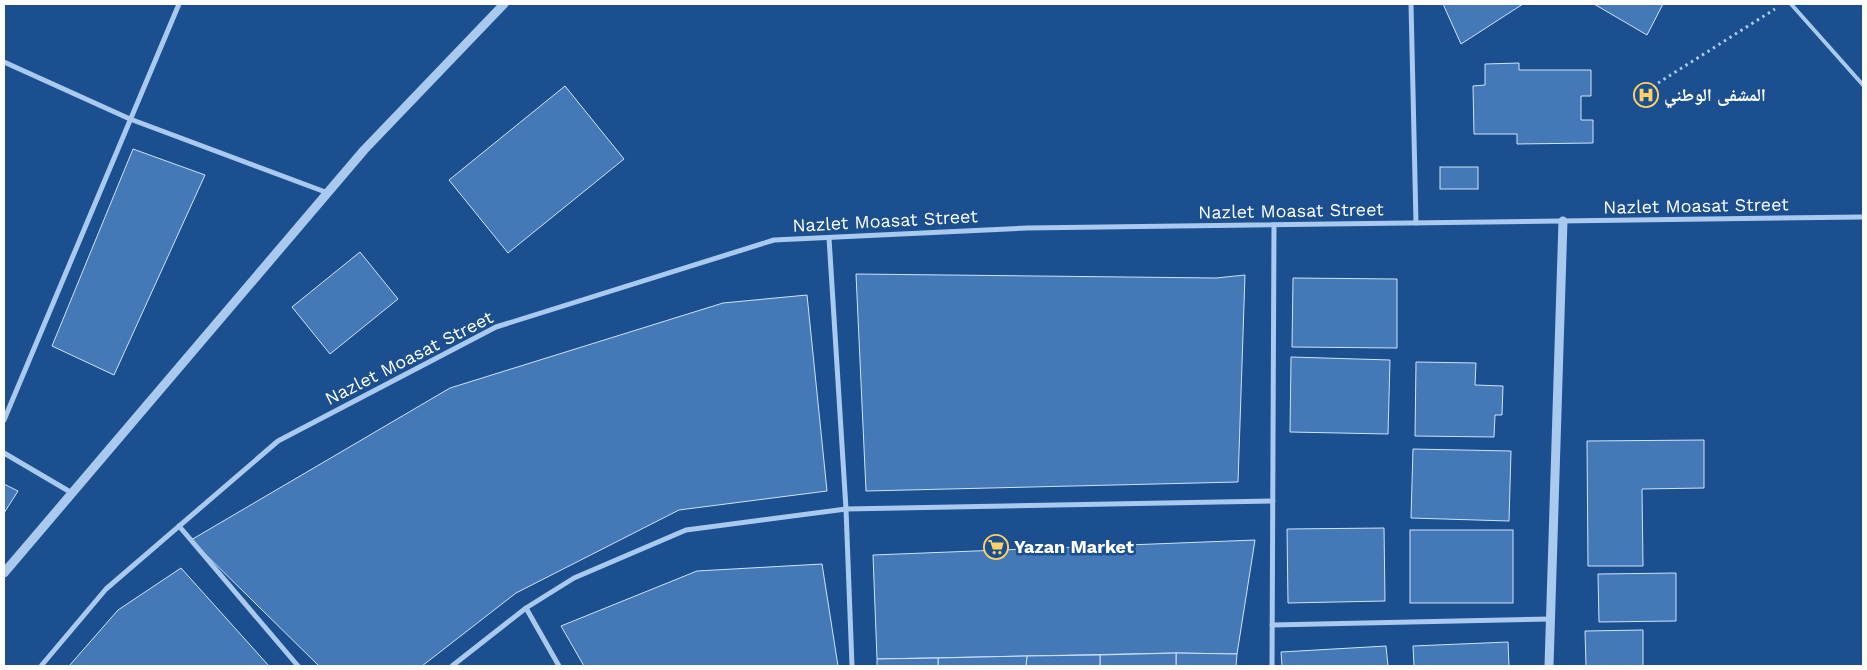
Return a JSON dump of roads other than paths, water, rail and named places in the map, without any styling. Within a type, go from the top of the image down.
[{"type":"street","points":[[4,420],[179,4]]},
{"type":"street","points":[[4,573],[364,150],[504,4]]},
{"type":"street","points":[[1411,4],[1416,223]]},
{"type":"street","points":[[4,62],[130,118],[328,193]]},
{"type":"street","name":"Nazlet Moasat Street","points":[[41,666],[106,589],[278,441],[496,326],[774,240],[1027,228],[1863,217]]},
{"type":"street","points":[[1549,666],[1562,221]]},
{"type":"street","points":[[1272,666],[1274,225]]},
{"type":"street","points":[[830,238],[846,509],[852,666]]},
{"type":"street","points":[[4,452],[72,493]]},
{"type":"street","points":[[452,666],[526,608],[574,578],[686,530],[846,509],[1273,501]]},
{"type":"street","points":[[179,526],[298,666]]},
{"type":"street","points":[[526,608],[559,666]]},
{"type":"street","points":[[1272,625],[1551,619]]},
{"type":"lane","points":[[1791,4],[1863,85]]},
{"type":"place","name":"المشفى الوطني","points":[[1646,95]]},
{"type":"place","name":"Yazan Market","points":[[996,547]]}]
